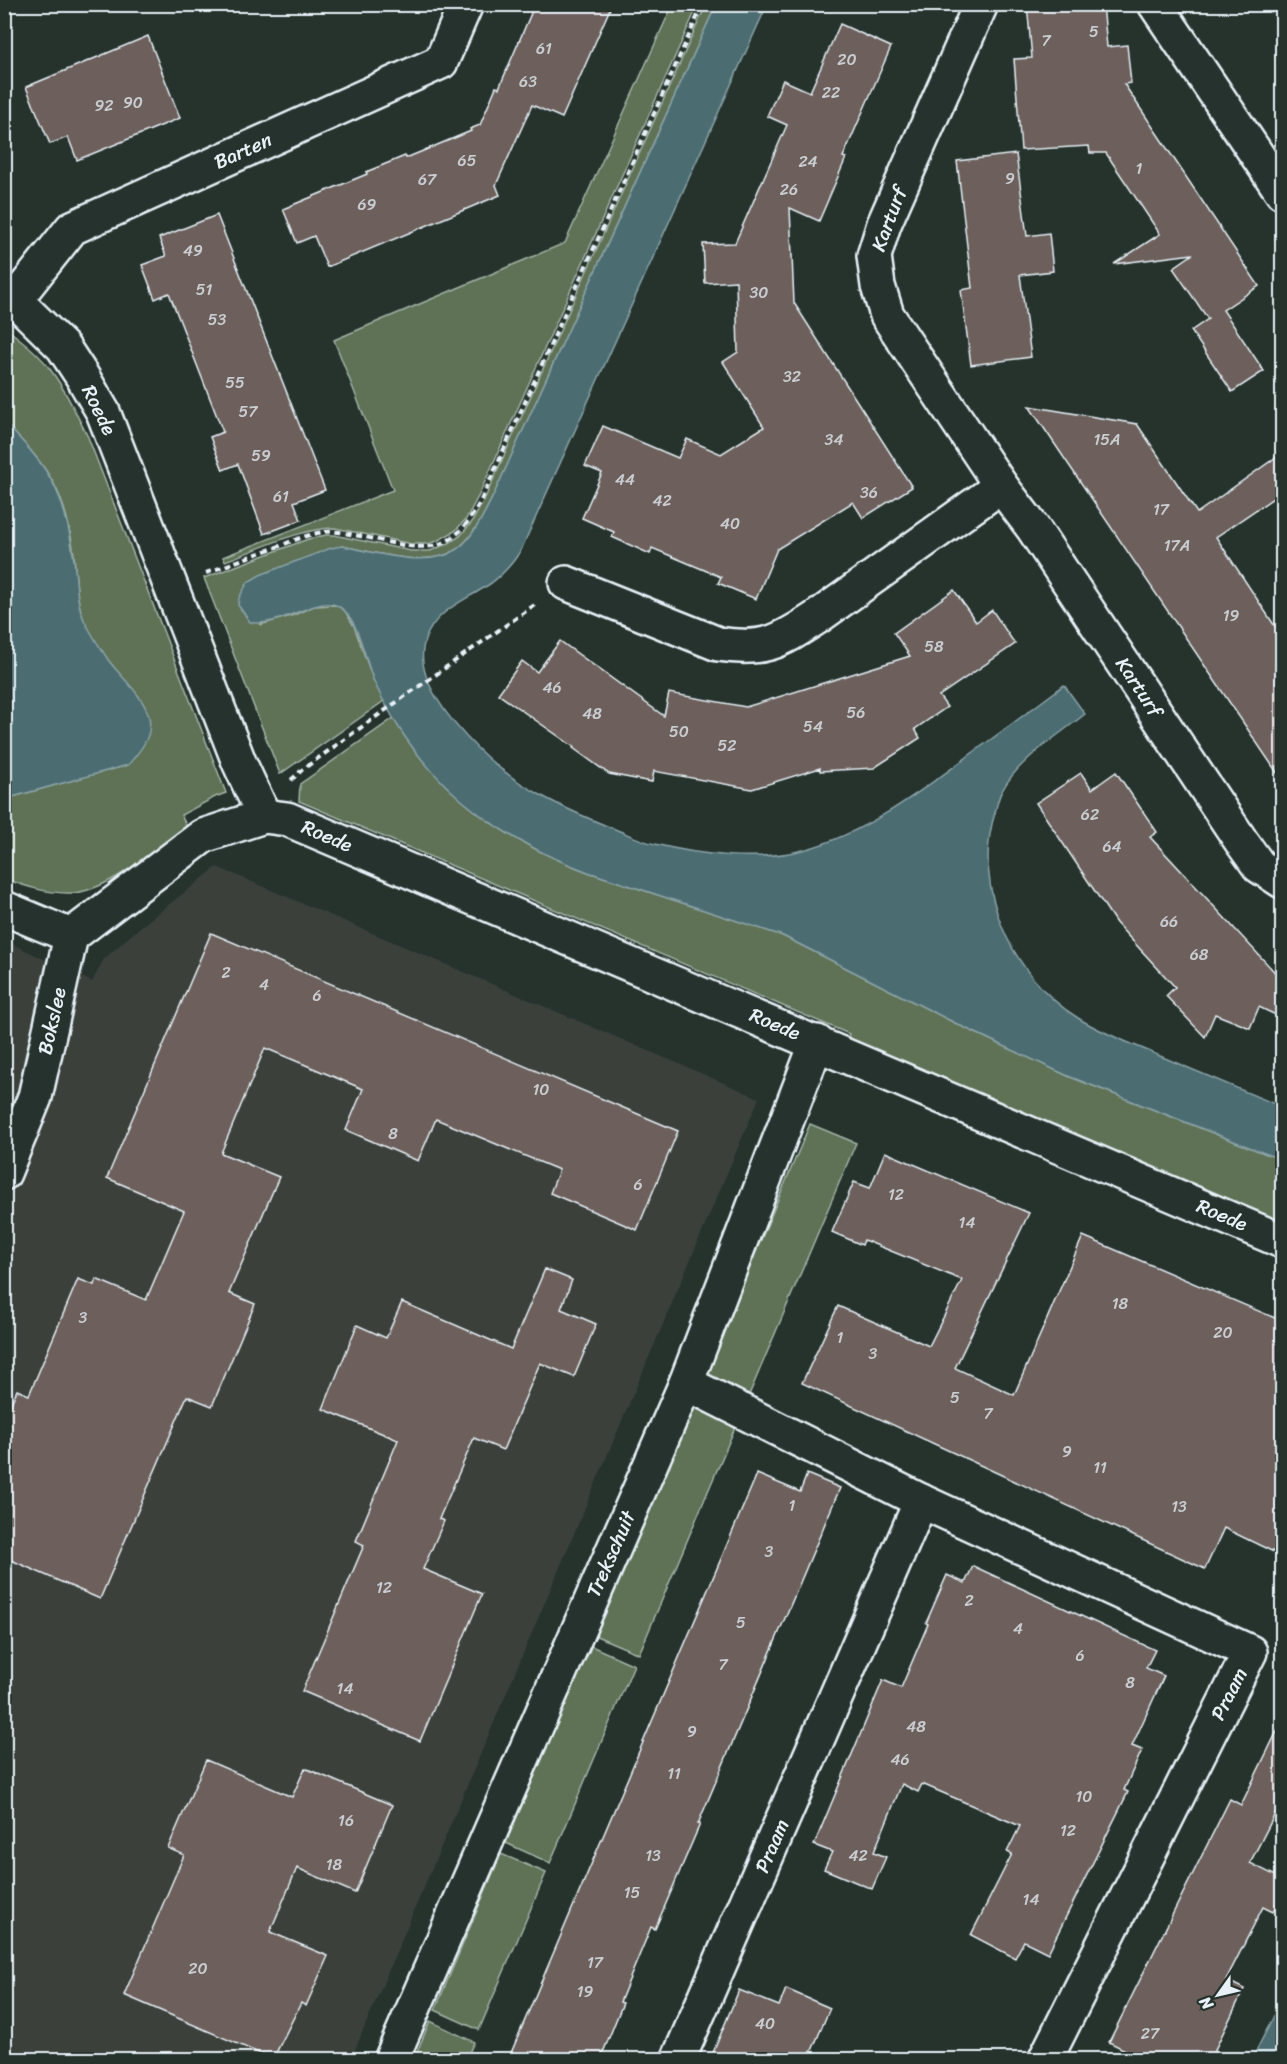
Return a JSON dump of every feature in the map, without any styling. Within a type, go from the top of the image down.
[{"type":"street","name":"Barten","points":[[10,297],[72,228],[441,62],[466,4]]},
{"type":"street","name":"Karturf","points":[[981,4],[884,224],[874,256],[878,286],[887,315],[1001,486],[1033,528],[1240,841],[1259,866],[1282,881]]},
{"type":"street","points":[[1155,4],[1273,157],[1282,192]]},
{"type":"street","name":"Roede","points":[[10,297],[63,347],[103,412],[239,762],[264,816]]},
{"type":"street","points":[[566,583],[718,644],[744,648],[767,645],[788,637],[816,618],[1001,486]]},
{"type":"street","name":"Roede","points":[[71,936],[203,836],[264,816],[287,819],[1282,1241]]},
{"type":"street","points":[[4,908],[71,936]]},
{"type":"street","name":"Bokslee","points":[[4,1173],[35,1097],[71,936]]},
{"type":"street","name":"Trekschuit","points":[[391,2060],[686,1383],[817,1042]]},
{"type":"street","name":"Praam","points":[[686,1383],[921,1501],[1250,1652],[1045,2060]]},
{"type":"street","name":"Praam","points":[[678,2060],[921,1501]]},
{"type":"path","points":[[171,586],[305,536],[325,531],[425,548],[443,543],[459,533],[472,518],[483,496],[704,4]]},
{"type":"path","points":[[264,816],[266,806],[280,789],[303,769],[566,583]]},
{"type":"shaded area","points":[[217,867],[759,1098],[351,2059],[5,2059],[4,940],[92,982],[104,959],[139,928]]},
{"type":"green space","points":[[673,4],[698,5],[479,495],[466,519],[455,531],[428,544],[412,544],[335,528],[322,529],[279,540],[225,561],[223,557],[393,490],[334,340],[565,243]]},
{"type":"green space","points":[[706,5],[716,5],[495,492],[474,531],[456,550],[444,556],[430,558],[415,559],[384,555],[342,546],[260,625],[294,615],[314,606],[336,605],[345,611],[354,626],[373,679],[384,701],[280,774],[204,578],[308,539],[326,535],[411,551],[430,551],[460,536],[472,522],[485,498]]},
{"type":"green space","points":[[4,327],[32,349],[52,372],[88,437],[226,793],[181,815],[187,827],[130,869],[114,879],[82,892],[51,892],[5,879],[5,799],[128,765],[139,697],[115,669],[87,629],[78,594],[74,554],[66,513],[53,481],[33,453],[5,423]]},
{"type":"green space","points":[[394,718],[415,750],[459,797],[498,827],[540,852],[588,872],[783,936],[963,1027],[1068,1076],[1282,1160],[1282,1227],[847,1042],[849,1034],[299,801],[300,784]]},
{"type":"green space","points":[[810,1124],[856,1143],[749,1395],[704,1374]]},
{"type":"green space","points":[[692,1404],[737,1423],[639,1654],[594,1635]]},
{"type":"green space","points":[[589,1645],[634,1665],[550,1863],[506,1843]]},
{"type":"green space","points":[[501,1854],[546,1873],[479,2030],[435,2010]]},
{"type":"green space","points":[[430,2021],[474,2042],[466,2059],[414,2059]]},
{"type":"water","points":[[716,5],[767,5],[521,550],[499,577],[448,610],[429,630],[423,654],[424,669],[429,684],[447,713],[477,748],[507,774],[540,795],[649,843],[729,856],[767,856],[803,850],[826,843],[869,823],[929,785],[1064,685],[1085,714],[1039,749],[1018,769],[1002,791],[998,802],[989,842],[989,871],[993,900],[1003,928],[1016,955],[1034,979],[1054,1000],[1078,1018],[1118,1038],[1282,1107],[1282,1160],[1068,1076],[963,1027],[783,936],[588,872],[531,847],[479,814],[456,795],[414,750],[378,690],[356,628],[345,611],[338,606],[319,605],[261,623],[250,622],[238,605],[239,598],[248,582],[260,575],[331,548],[342,546],[384,555],[415,559],[430,558],[444,556],[456,550],[469,538],[495,492]]},
{"type":"water","points":[[5,423],[33,453],[52,481],[65,513],[78,597],[85,622],[109,661],[142,701],[150,724],[144,743],[128,765],[5,799]]},
{"type":"water","points":[[1282,2000],[1282,2059],[1252,2059]]},
{"type":"building","points":[[535,4],[612,4],[562,118],[532,105],[496,185],[500,195],[327,267],[314,236],[297,243],[283,209],[367,174],[366,172],[471,131],[470,129],[480,125],[496,87],[499,88]]},
{"type":"building","points":[[1027,4],[1103,4],[1107,47],[1127,45],[1131,83],[1124,84],[1259,286],[1223,310],[1264,371],[1232,392],[1191,331],[1208,319],[1173,268],[1193,254],[1114,264],[1160,234],[1106,153],[1090,153],[1089,146],[1021,150],[1014,59],[1032,58]]},
{"type":"building","points":[[840,24],[891,47],[843,157],[846,158],[819,221],[790,208],[794,303],[912,487],[863,518],[853,502],[777,549],[756,599],[718,583],[721,577],[652,548],[650,554],[612,537],[614,532],[582,518],[602,473],[585,466],[603,426],[678,458],[687,439],[721,454],[764,427],[723,362],[738,352],[736,281],[705,283],[703,244],[735,243],[787,125],[767,116],[783,80],[810,92]]},
{"type":"building","points":[[148,36],[180,118],[77,160],[68,137],[50,144],[26,87]]},
{"type":"building","points":[[1016,154],[1027,236],[1049,233],[1053,271],[1020,275],[1031,357],[971,365],[961,290],[972,288],[957,161]]},
{"type":"building","points":[[217,215],[325,490],[294,502],[301,520],[264,534],[238,464],[223,470],[210,437],[223,432],[169,293],[155,299],[142,265],[166,256],[159,238]]},
{"type":"building","points":[[1029,406],[1137,424],[1197,513],[1282,453],[1282,492],[1216,537],[1282,637],[1282,780]]},
{"type":"building","points":[[954,590],[976,622],[992,610],[1015,644],[939,696],[947,707],[915,729],[920,738],[874,768],[820,771],[820,768],[752,789],[654,771],[652,782],[609,774],[498,694],[522,661],[537,672],[560,641],[664,716],[669,693],[746,707],[910,656],[894,633]]},
{"type":"building","points":[[1116,772],[1157,832],[1150,837],[1282,980],[1282,1018],[1259,1007],[1250,1028],[1215,1014],[1205,1037],[1166,996],[1175,987],[1116,923],[1036,803],[1081,773],[1092,789]]},
{"type":"building","points":[[211,933],[678,1131],[637,1230],[550,1193],[559,1170],[436,1119],[418,1161],[346,1130],[363,1089],[265,1048],[221,1153],[279,1177],[229,1293],[255,1304],[212,1406],[187,1396],[100,1599],[4,1557],[4,1419],[17,1390],[29,1395],[78,1279],[94,1285],[96,1279],[146,1300],[184,1211],[107,1178]]},
{"type":"building","points":[[885,1152],[1029,1213],[955,1368],[1014,1395],[1083,1236],[1282,1321],[1282,1556],[1224,1528],[1205,1569],[802,1383],[838,1306],[929,1346],[962,1280],[864,1240],[862,1245],[832,1232],[854,1182],[870,1188]]},
{"type":"building","points":[[545,1269],[572,1280],[561,1309],[596,1324],[574,1377],[540,1363],[503,1450],[474,1438],[439,1519],[444,1521],[423,1569],[482,1594],[420,1741],[302,1691],[364,1545],[356,1541],[398,1440],[323,1409],[357,1325],[386,1338],[402,1302],[511,1349]]},
{"type":"building","points":[[757,1474],[800,1492],[807,1474],[840,1488],[655,1929],[651,1927],[620,2002],[623,2003],[600,2060],[508,2060]]},
{"type":"building","points":[[973,1566],[1155,1650],[1146,1668],[1164,1676],[1132,1746],[1142,1750],[1124,1790],[1128,1792],[1048,1953],[1024,1941],[1015,1958],[971,1935],[1012,1854],[1007,1852],[1020,1826],[922,1784],[918,1792],[902,1784],[874,1852],[886,1857],[872,1889],[824,1869],[832,1852],[814,1845],[883,1680],[901,1688],[947,1575],[965,1583]]},
{"type":"building","points":[[1282,1721],[1282,1800],[1250,1863],[1282,1879],[1282,1892],[1273,1912],[1263,1907],[1226,1980],[1244,1989],[1210,2060],[1145,2060],[1109,2042],[1230,1799],[1241,1805]]},
{"type":"building","points":[[206,1760],[292,1797],[305,1768],[392,1805],[355,1893],[297,1868],[270,1932],[328,1956],[306,2006],[301,2003],[273,2059],[124,1995],[184,1855],[168,1848]]},
{"type":"building","points":[[786,1989],[830,2008],[808,2060],[710,2060],[739,1990],[779,2006]]}]
